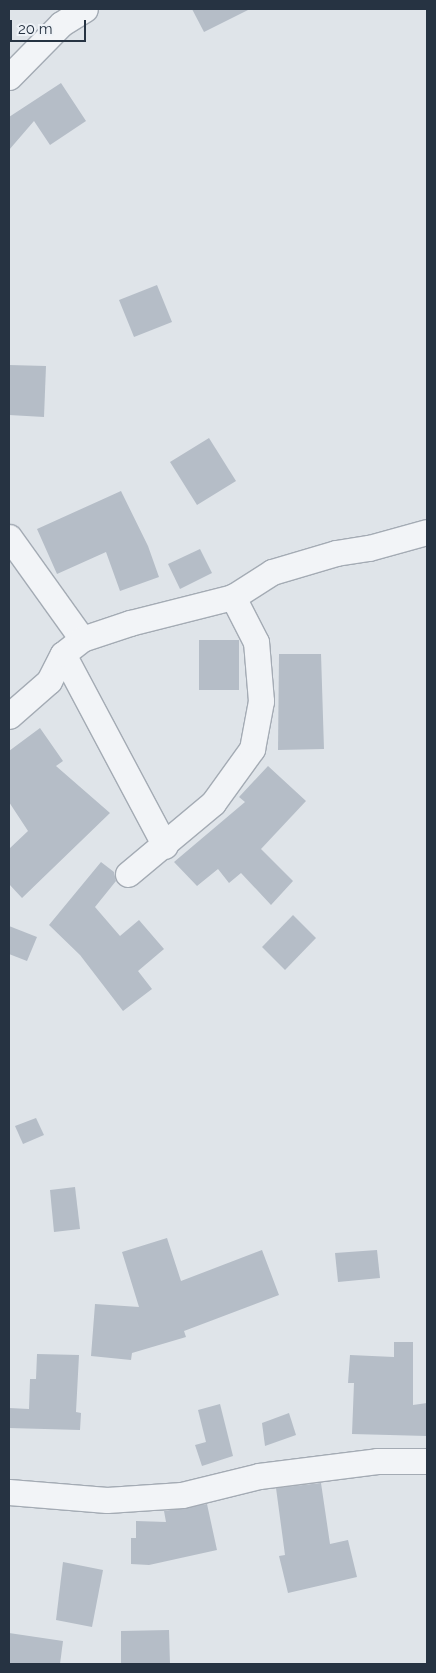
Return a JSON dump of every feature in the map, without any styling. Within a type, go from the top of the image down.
[{"type":"street","points":[[9,77],[54,17],[85,9]]},
{"type":"street","points":[[9,716],[49,681],[72,647],[130,622],[233,597],[272,572],[336,553],[369,548],[427,532]]},
{"type":"street","points":[[9,537],[72,647],[165,846]]},
{"type":"street","points":[[128,874],[165,846],[213,803],[252,749],[261,701],[256,642],[233,597]]},
{"type":"street","points":[[9,1492],[107,1500],[182,1496],[259,1476],[377,1461],[427,1461]]},
{"type":"building","points":[[192,9],[250,9],[204,32]]},
{"type":"building","points":[[61,83],[86,121],[50,145],[34,121],[9,150],[9,117]]},
{"type":"building","points":[[157,285],[172,322],[134,337],[119,300]]},
{"type":"building","points":[[9,365],[46,366],[44,417],[9,415]]},
{"type":"building","points":[[209,438],[236,481],[197,505],[170,462]]},
{"type":"building","points":[[121,491],[148,546],[159,577],[120,591],[106,552],[57,574],[37,529]]},
{"type":"building","points":[[200,549],[212,573],[180,589],[168,564]]},
{"type":"building","points":[[199,640],[239,640],[239,690],[199,690]]},
{"type":"building","points":[[279,654],[321,654],[324,749],[278,750]]},
{"type":"building","points":[[40,728],[63,761],[56,766],[110,813],[22,898],[9,884],[9,849],[28,831],[9,802],[9,751]]},
{"type":"building","points":[[268,766],[306,801],[261,849],[293,881],[271,905],[241,873],[229,883],[218,869],[197,886],[174,862],[245,802],[239,797]]},
{"type":"building","points":[[101,862],[114,872],[116,881],[95,907],[120,936],[139,920],[164,949],[138,971],[152,989],[123,1011],[80,955],[49,925]]},
{"type":"building","points":[[293,915],[316,938],[285,970],[262,947]]},
{"type":"building","points":[[9,926],[37,937],[27,961],[9,954]]},
{"type":"building","points":[[36,1118],[44,1135],[23,1144],[15,1126]]},
{"type":"building","points":[[75,1187],[80,1229],[54,1232],[50,1190]]},
{"type":"building","points":[[167,1238],[181,1281],[262,1250],[279,1295],[184,1331],[186,1337],[132,1353],[131,1360],[91,1356],[95,1304],[139,1307],[122,1252]]},
{"type":"building","points":[[377,1250],[380,1278],[338,1282],[335,1253]]},
{"type":"building","points":[[394,1342],[413,1342],[413,1405],[427,1403],[427,1436],[352,1434],[354,1383],[348,1383],[350,1355],[394,1357]]},
{"type":"building","points":[[37,1354],[79,1355],[76,1412],[81,1413],[80,1430],[9,1428],[9,1408],[29,1409],[30,1379],[36,1379]]},
{"type":"building","points":[[220,1404],[233,1456],[202,1466],[195,1445],[206,1442],[198,1410]]},
{"type":"building","points":[[289,1413],[296,1435],[265,1446],[262,1423]]},
{"type":"building","points":[[321,1483],[330,1544],[348,1540],[357,1577],[288,1593],[279,1556],[285,1555],[276,1488]]},
{"type":"building","points":[[207,1504],[217,1550],[149,1565],[131,1564],[131,1538],[136,1538],[136,1521],[166,1522],[164,1511]]},
{"type":"building","points":[[63,1562],[103,1570],[92,1627],[56,1620]]},
{"type":"building","points":[[169,1630],[170,1664],[121,1664],[121,1631]]},
{"type":"building","points":[[9,1633],[63,1641],[60,1664],[9,1664]]}]
